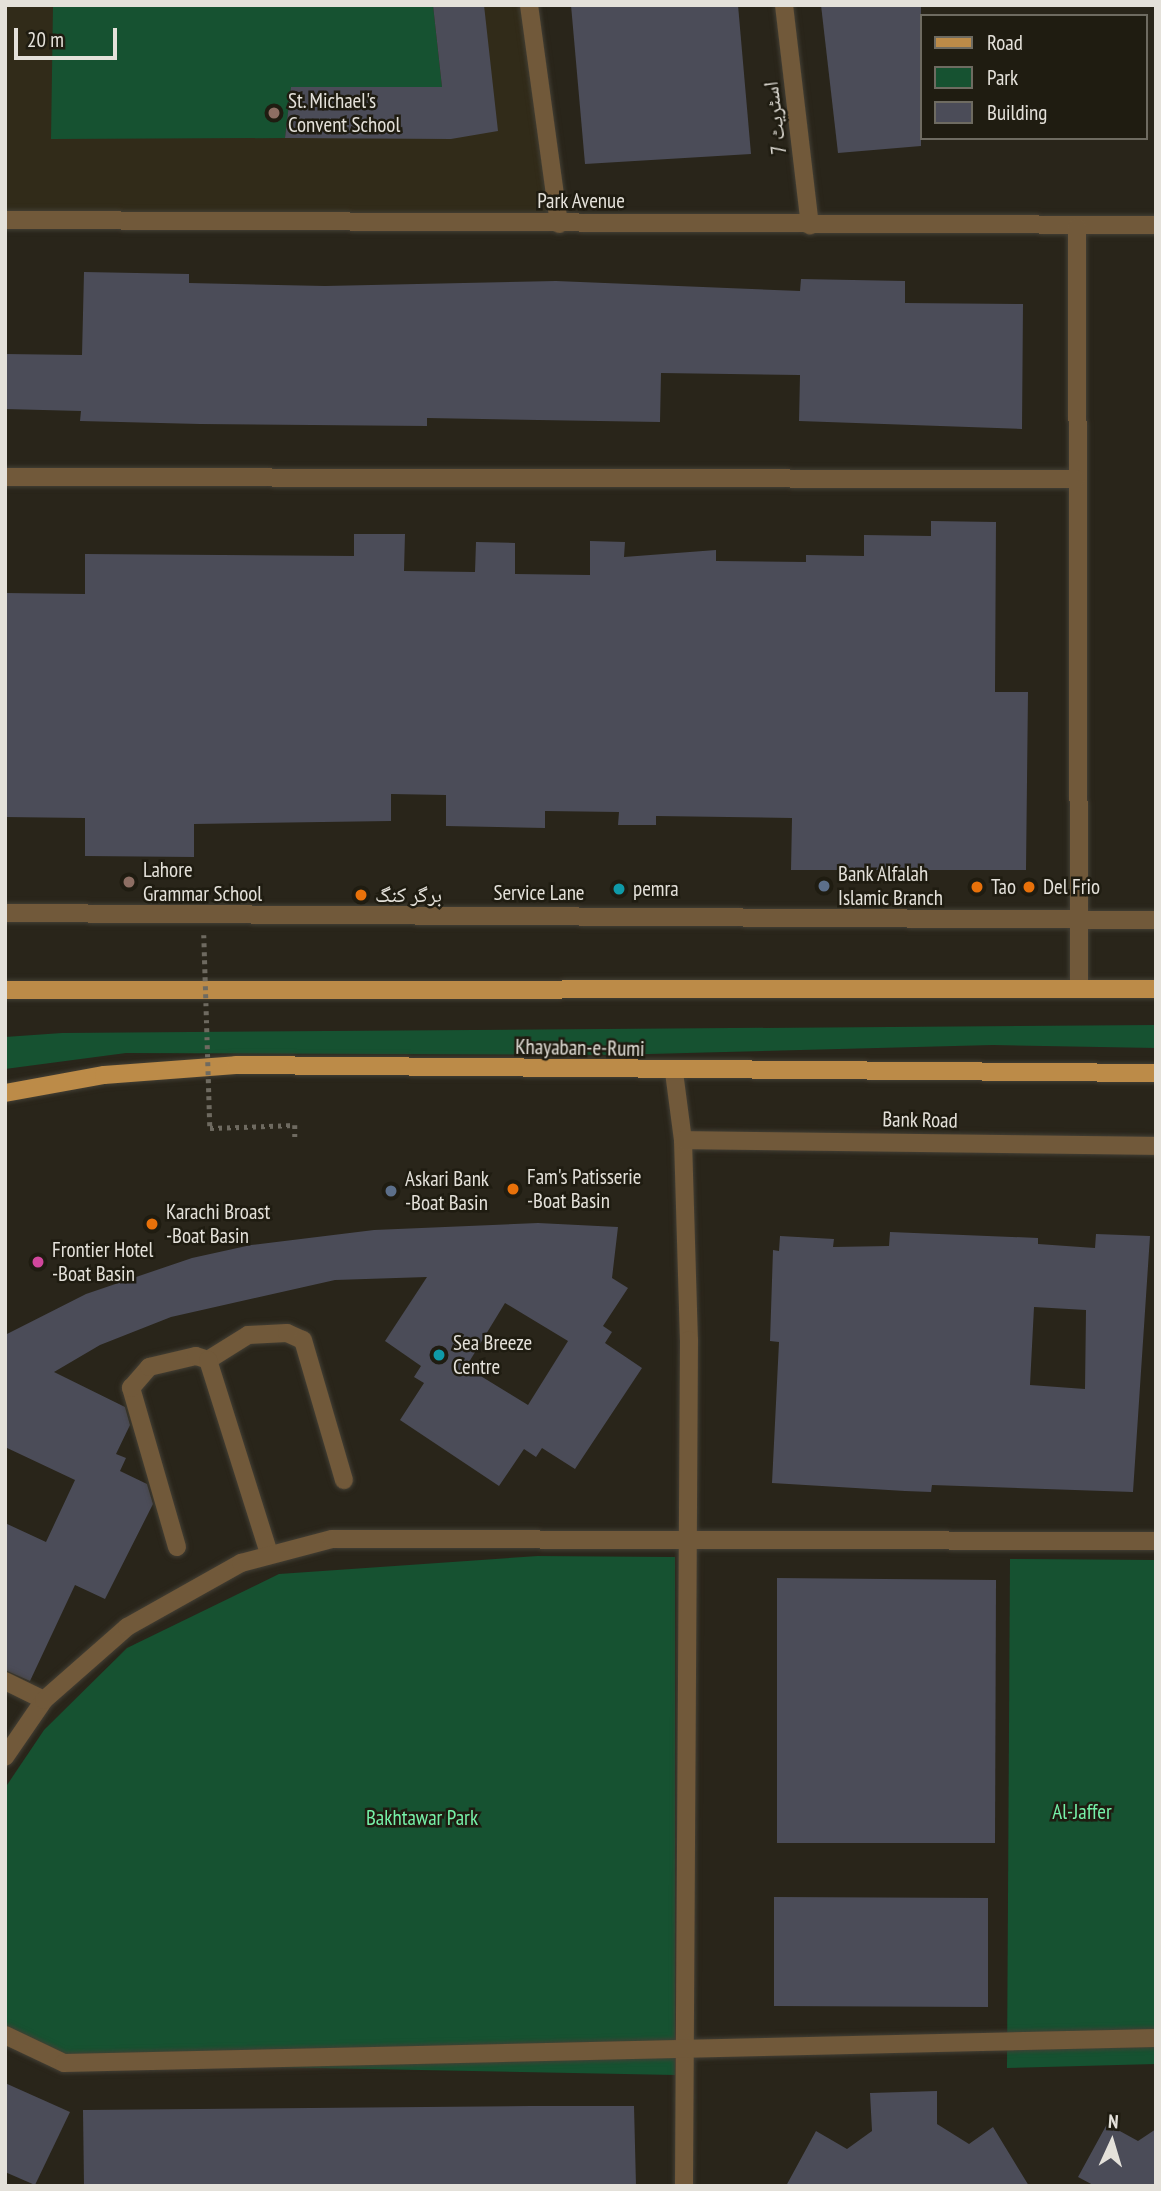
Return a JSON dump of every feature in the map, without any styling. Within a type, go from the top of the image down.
[{"type":"main road","points":[[5,990],[1156,989]]},
{"type":"main road","name":"Khayaban-e-Rumi","points":[[5,1093],[104,1075],[236,1065],[674,1072],[1156,1073]]},
{"type":"street","points":[[529,5],[559,224]]},
{"type":"street","name":"اسٹریٹ 7","points":[[785,5],[810,225]]},
{"type":"street","name":"Park Avenue","points":[[5,220],[1077,227],[1156,225]]},
{"type":"street","points":[[1077,227],[1079,989]]},
{"type":"street","points":[[5,477],[1076,479]]},
{"type":"street","name":"Service Lane","points":[[5,913],[1156,920]]},
{"type":"street","points":[[674,1072],[683,1140],[688,1538],[682,2046],[684,2186]]},
{"type":"street","name":"Bank Road","points":[[683,1140],[1156,1146]]},
{"type":"street","points":[[177,1547],[131,1388],[149,1367],[176,1358],[208,1360],[248,1335],[287,1333],[303,1340],[344,1480]]},
{"type":"street","points":[[208,1360],[269,1553]]},
{"type":"street","points":[[5,1757],[44,1700],[127,1628],[195,1586],[269,1553],[332,1539],[1156,1541]]},
{"type":"street","points":[[5,1681],[44,1700]]},
{"type":"street","points":[[5,2035],[64,2063],[682,2046],[1156,2038]]},
{"type":"path","points":[[204,935],[209,1128],[295,1125],[295,1138]]},
{"type":"shaded area","name":"St. Michael's Convent School","points":[[5,5],[529,5],[559,224],[5,220]]},
{"type":"green space","points":[[53,5],[433,5],[442,87],[291,87],[285,138],[51,139]]},
{"type":"green space","points":[[1156,1025],[1156,1048],[993,1045],[610,1055],[126,1053],[5,1069],[5,1037],[62,1033]]},
{"type":"green space","name":"Bakhtawar Park","points":[[538,1556],[675,1557],[675,2075],[64,2063],[5,2040],[5,1788],[44,1730],[127,1648],[279,1574]]},
{"type":"green space","name":"Al-Jaffer","points":[[1010,1559],[1156,1560],[1156,2064],[1007,2068]]},
{"type":"building","points":[[433,5],[484,5],[498,131],[451,139],[285,138],[291,87],[442,87]]},
{"type":"building","points":[[571,5],[738,5],[751,154],[585,164]]},
{"type":"building","points":[[821,5],[921,5],[921,146],[838,153]]},
{"type":"building","points":[[84,272],[189,274],[189,283],[325,286],[556,281],[800,291],[801,279],[905,281],[905,303],[1023,304],[1022,429],[799,421],[800,375],[661,373],[660,422],[427,418],[427,426],[200,424],[80,421],[81,411],[5,409],[5,354],[82,355]]},
{"type":"building","points":[[931,521],[996,522],[995,692],[1028,692],[1026,870],[791,870],[792,818],[656,816],[656,825],[618,825],[619,812],[545,811],[545,828],[446,826],[446,795],[391,794],[391,821],[194,824],[194,857],[85,856],[85,818],[5,817],[5,593],[85,594],[85,554],[354,556],[354,534],[405,534],[404,571],[475,572],[476,542],[515,543],[515,574],[590,575],[590,541],[625,542],[624,557],[716,550],[716,561],[806,562],[806,555],[864,556],[864,535],[931,536]]},
{"type":"building","points":[[538,1223],[618,1227],[612,1278],[628,1288],[603,1326],[612,1332],[605,1343],[642,1368],[575,1469],[542,1448],[536,1457],[524,1449],[499,1486],[400,1420],[424,1383],[414,1377],[421,1366],[385,1341],[427,1277],[335,1280],[171,1317],[100,1345],[54,1372],[125,1407],[130,1425],[116,1454],[126,1458],[120,1471],[147,1484],[153,1504],[105,1599],[75,1585],[30,1681],[5,1670],[5,1523],[46,1542],[75,1480],[5,1447],[5,1335],[86,1294],[192,1258],[251,1245],[374,1230]],"holes":[[[505,1303],[568,1341],[528,1405],[466,1367]]]},
{"type":"building","points":[[890,1232],[1038,1238],[1038,1244],[1095,1248],[1096,1234],[1150,1236],[1133,1492],[932,1485],[931,1492],[772,1483],[779,1342],[770,1341],[773,1250],[779,1251],[780,1236],[834,1239],[833,1247],[889,1246]],"holes":[[[1034,1307],[1086,1310],[1085,1389],[1030,1385]]]},
{"type":"building","points":[[777,1578],[996,1580],[995,1843],[777,1843]]},
{"type":"building","points":[[774,1897],[988,1898],[988,2007],[774,2006]]},
{"type":"building","points":[[5,2083],[70,2112],[35,2185],[5,2172]]},
{"type":"building","points":[[937,2091],[937,2124],[969,2144],[993,2127],[1029,2186],[786,2186],[816,2131],[847,2149],[872,2131],[870,2093]]},
{"type":"building","points":[[634,2106],[636,2186],[84,2186],[83,2110]]},
{"type":"building","points":[[1107,2124],[1138,2141],[1156,2129],[1156,2186],[1095,2186],[1078,2177]]},
{"type":"place","name":"St. Michael's Convent School","points":[[274,113]]},
{"type":"place","name":"Lahore Grammar School","points":[[129,882]]},
{"type":"place","name":"Bank Alfalah Islamic Branch","points":[[824,886]]},
{"type":"place","name":"Tao","points":[[977,887]]},
{"type":"place","name":"Del Frio","points":[[1029,887]]},
{"type":"place","name":"pemra","points":[[619,889]]},
{"type":"place","name":"برگر کنگ","points":[[361,895]]},
{"type":"place","name":"Fam's Patisserie -Boat Basin","points":[[513,1189]]},
{"type":"place","name":"Askari Bank -Boat Basin","points":[[391,1191]]},
{"type":"place","name":"Karachi Broast -Boat Basin","points":[[152,1224]]},
{"type":"place","name":"Frontier Hotel -Boat Basin","points":[[38,1262]]},
{"type":"place","name":"Sea Breeze Centre","points":[[439,1355]]}]
